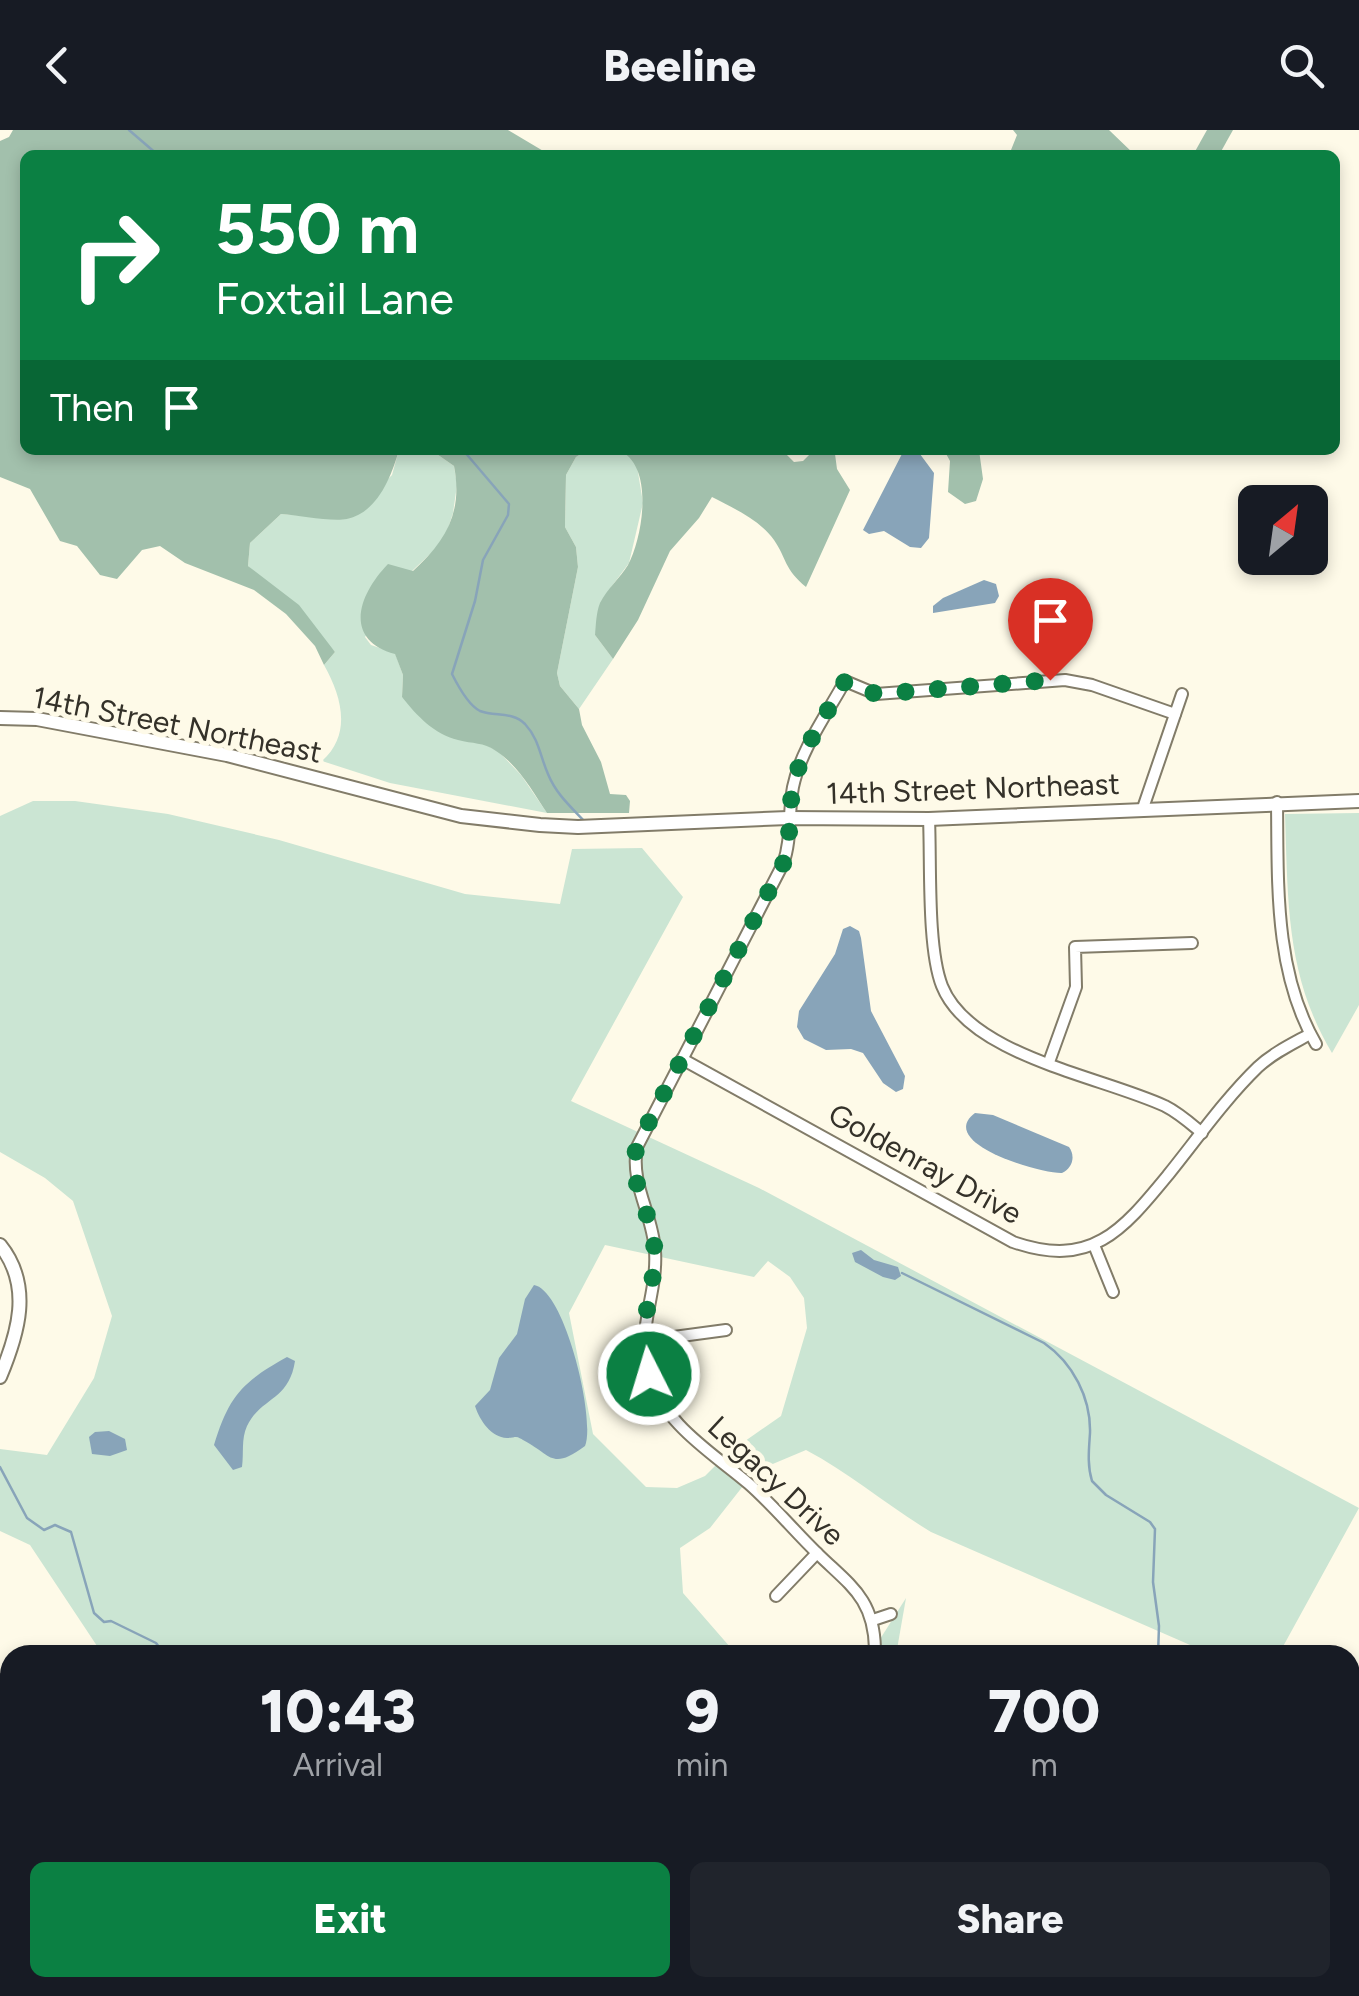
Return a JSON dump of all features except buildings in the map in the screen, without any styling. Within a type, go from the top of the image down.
[{"type":"street","name":"Legacy Drive","points":[[876,1645],[873,1620],[854,1586],[750,1485],[670,1415],[649,1374],[644,1341],[656,1258],[634,1174],[634,1158],[646,1124],[783,864],[800,765],[845,681],[876,694],[1066,680],[1175,714]]},
{"type":"street","points":[[1143,808],[1182,694]]},
{"type":"street","name":"14th Street Northeast","points":[[0,718],[37,720],[227,755],[490,821],[578,827],[788,818],[929,819],[1359,801]]},
{"type":"street","points":[[1113,1292],[1094,1245],[1125,1226],[1259,1066],[1313,1039],[1298,1010],[1286,972],[1277,802]]},
{"type":"street","points":[[929,819],[935,959],[944,990],[964,1020],[988,1038],[1160,1104],[1202,1133]]},
{"type":"street","points":[[1049,1062],[1076,986],[1076,947],[1192,943]]},
{"type":"street","name":"Goldenray Drive","points":[[682,1059],[1013,1242],[1056,1252],[1094,1245]]},
{"type":"street","points":[[0,1245],[16,1273],[20,1302],[16,1333],[0,1378]]},
{"type":"street","points":[[644,1341],[726,1330]]},
{"type":"street","points":[[776,1596],[817,1554]]},
{"type":"street","points":[[873,1620],[891,1614]]},
{"type":"green space","points":[[13,130],[508,130],[542,150],[20,150],[20,455],[397,455],[382,492],[358,515],[332,520],[281,514],[250,543],[248,566],[299,605],[335,652],[324,665],[315,646],[286,614],[254,590],[185,563],[160,546],[142,550],[117,579],[100,575],[77,546],[60,541],[30,489],[0,477],[0,141]]},
{"type":"green space","points":[[1013,130],[1109,130],[1130,150],[1011,150],[1017,135]]},
{"type":"green space","points":[[1207,130],[1233,130],[1222,150],[1196,150]]},
{"type":"green space","points":[[398,455],[438,455],[454,466],[457,485],[453,513],[444,541],[412,571],[365,637],[371,645],[395,653],[403,675],[402,697],[499,752],[521,775],[547,813],[390,783],[322,761],[338,739],[341,727],[336,690],[324,665],[335,652],[248,566],[250,543],[281,514],[347,519],[392,475]]},
{"type":"green space","points":[[438,455],[579,455],[566,475],[565,527],[576,547],[578,567],[557,673],[560,686],[579,709],[610,794],[626,795],[629,813],[547,813],[504,757],[487,746],[441,733],[420,717],[402,697],[403,675],[395,654],[367,638],[362,627],[363,602],[378,576],[388,564],[413,571],[443,537],[454,512],[454,466]]},
{"type":"green space","points":[[626,455],[787,455],[794,462],[809,455],[835,455],[837,469],[850,490],[806,587],[761,526],[712,497],[670,551],[638,620],[613,659],[595,635],[600,603],[625,570],[638,537],[641,485]]},
{"type":"green space","points":[[629,455],[637,466],[643,503],[629,563],[609,590],[595,635],[613,659],[579,709],[560,686],[557,673],[578,567],[576,547],[565,527],[566,475],[576,457]]},
{"type":"green space","points":[[947,455],[980,455],[983,479],[976,501],[965,504],[948,492],[950,461]]},
{"type":"green space","points":[[33,801],[75,801],[168,814],[279,840],[465,894],[560,904],[572,849],[642,848],[683,897],[571,1101],[759,1188],[1359,1508],[1284,1645],[1190,1645],[931,1532],[806,1450],[754,1472],[710,1528],[680,1548],[683,1593],[728,1645],[96,1645],[30,1545],[0,1531],[0,1449],[47,1455],[94,1378],[112,1316],[73,1201],[45,1178],[0,1152],[0,816]],"holes":[[[605,1245],[754,1277],[768,1261],[790,1277],[804,1298],[807,1328],[781,1416],[728,1453],[705,1476],[677,1488],[646,1487],[593,1434],[569,1313]]]},
{"type":"green space","points":[[1359,813],[1359,1005],[1332,1053],[1306,996],[1292,938],[1285,814]]},
{"type":"green space","points":[[906,1598],[898,1645],[876,1645]]},
{"type":"water","points":[[901,455],[921,455],[934,473],[929,538],[921,548],[910,547],[884,531],[869,534],[863,530]]},
{"type":"water","points":[[984,580],[996,584],[999,596],[995,603],[933,613],[933,606],[943,598]]},
{"type":"water","points":[[850,926],[859,931],[861,938],[871,1011],[905,1076],[903,1089],[896,1092],[883,1083],[863,1053],[851,1049],[826,1050],[804,1039],[797,1027],[799,1011],[835,954],[843,929]]},
{"type":"water","points":[[975,1113],[993,1115],[1069,1147],[1070,1165],[1062,1173],[1051,1172],[996,1155],[969,1135],[966,1124]]},
{"type":"water","points":[[861,1250],[874,1260],[898,1267],[901,1276],[895,1280],[883,1277],[855,1262],[852,1253]]},
{"type":"water","points":[[534,1285],[546,1292],[557,1309],[582,1385],[585,1446],[565,1458],[552,1458],[518,1438],[496,1435],[475,1406],[490,1390],[499,1358],[517,1334],[525,1299]]},
{"type":"water","points":[[287,1357],[295,1361],[292,1374],[247,1426],[242,1467],[233,1470],[214,1445],[225,1414],[248,1383]]},
{"type":"water","points":[[109,1431],[125,1439],[127,1450],[110,1456],[92,1454],[89,1437],[95,1432]]},
{"type":"waterway","points":[[129,130],[152,150]]},
{"type":"waterway","points":[[467,455],[509,504],[508,515],[483,560],[475,601],[452,674],[464,695],[480,711],[515,717],[525,724],[555,788],[586,823]]},
{"type":"waterway","points":[[902,1273],[1044,1343],[1072,1371],[1084,1394],[1090,1420],[1092,1481],[1155,1529],[1153,1582],[1158,1645]]},
{"type":"waterway","points":[[0,1467],[27,1518],[44,1530],[55,1525],[71,1532],[94,1613],[104,1622],[111,1621],[158,1645]]},
{"type":"route","points":[[649,1374],[644,1327],[656,1258],[634,1174],[636,1147],[783,864],[796,776],[845,681],[876,694],[1050,680]]}]
